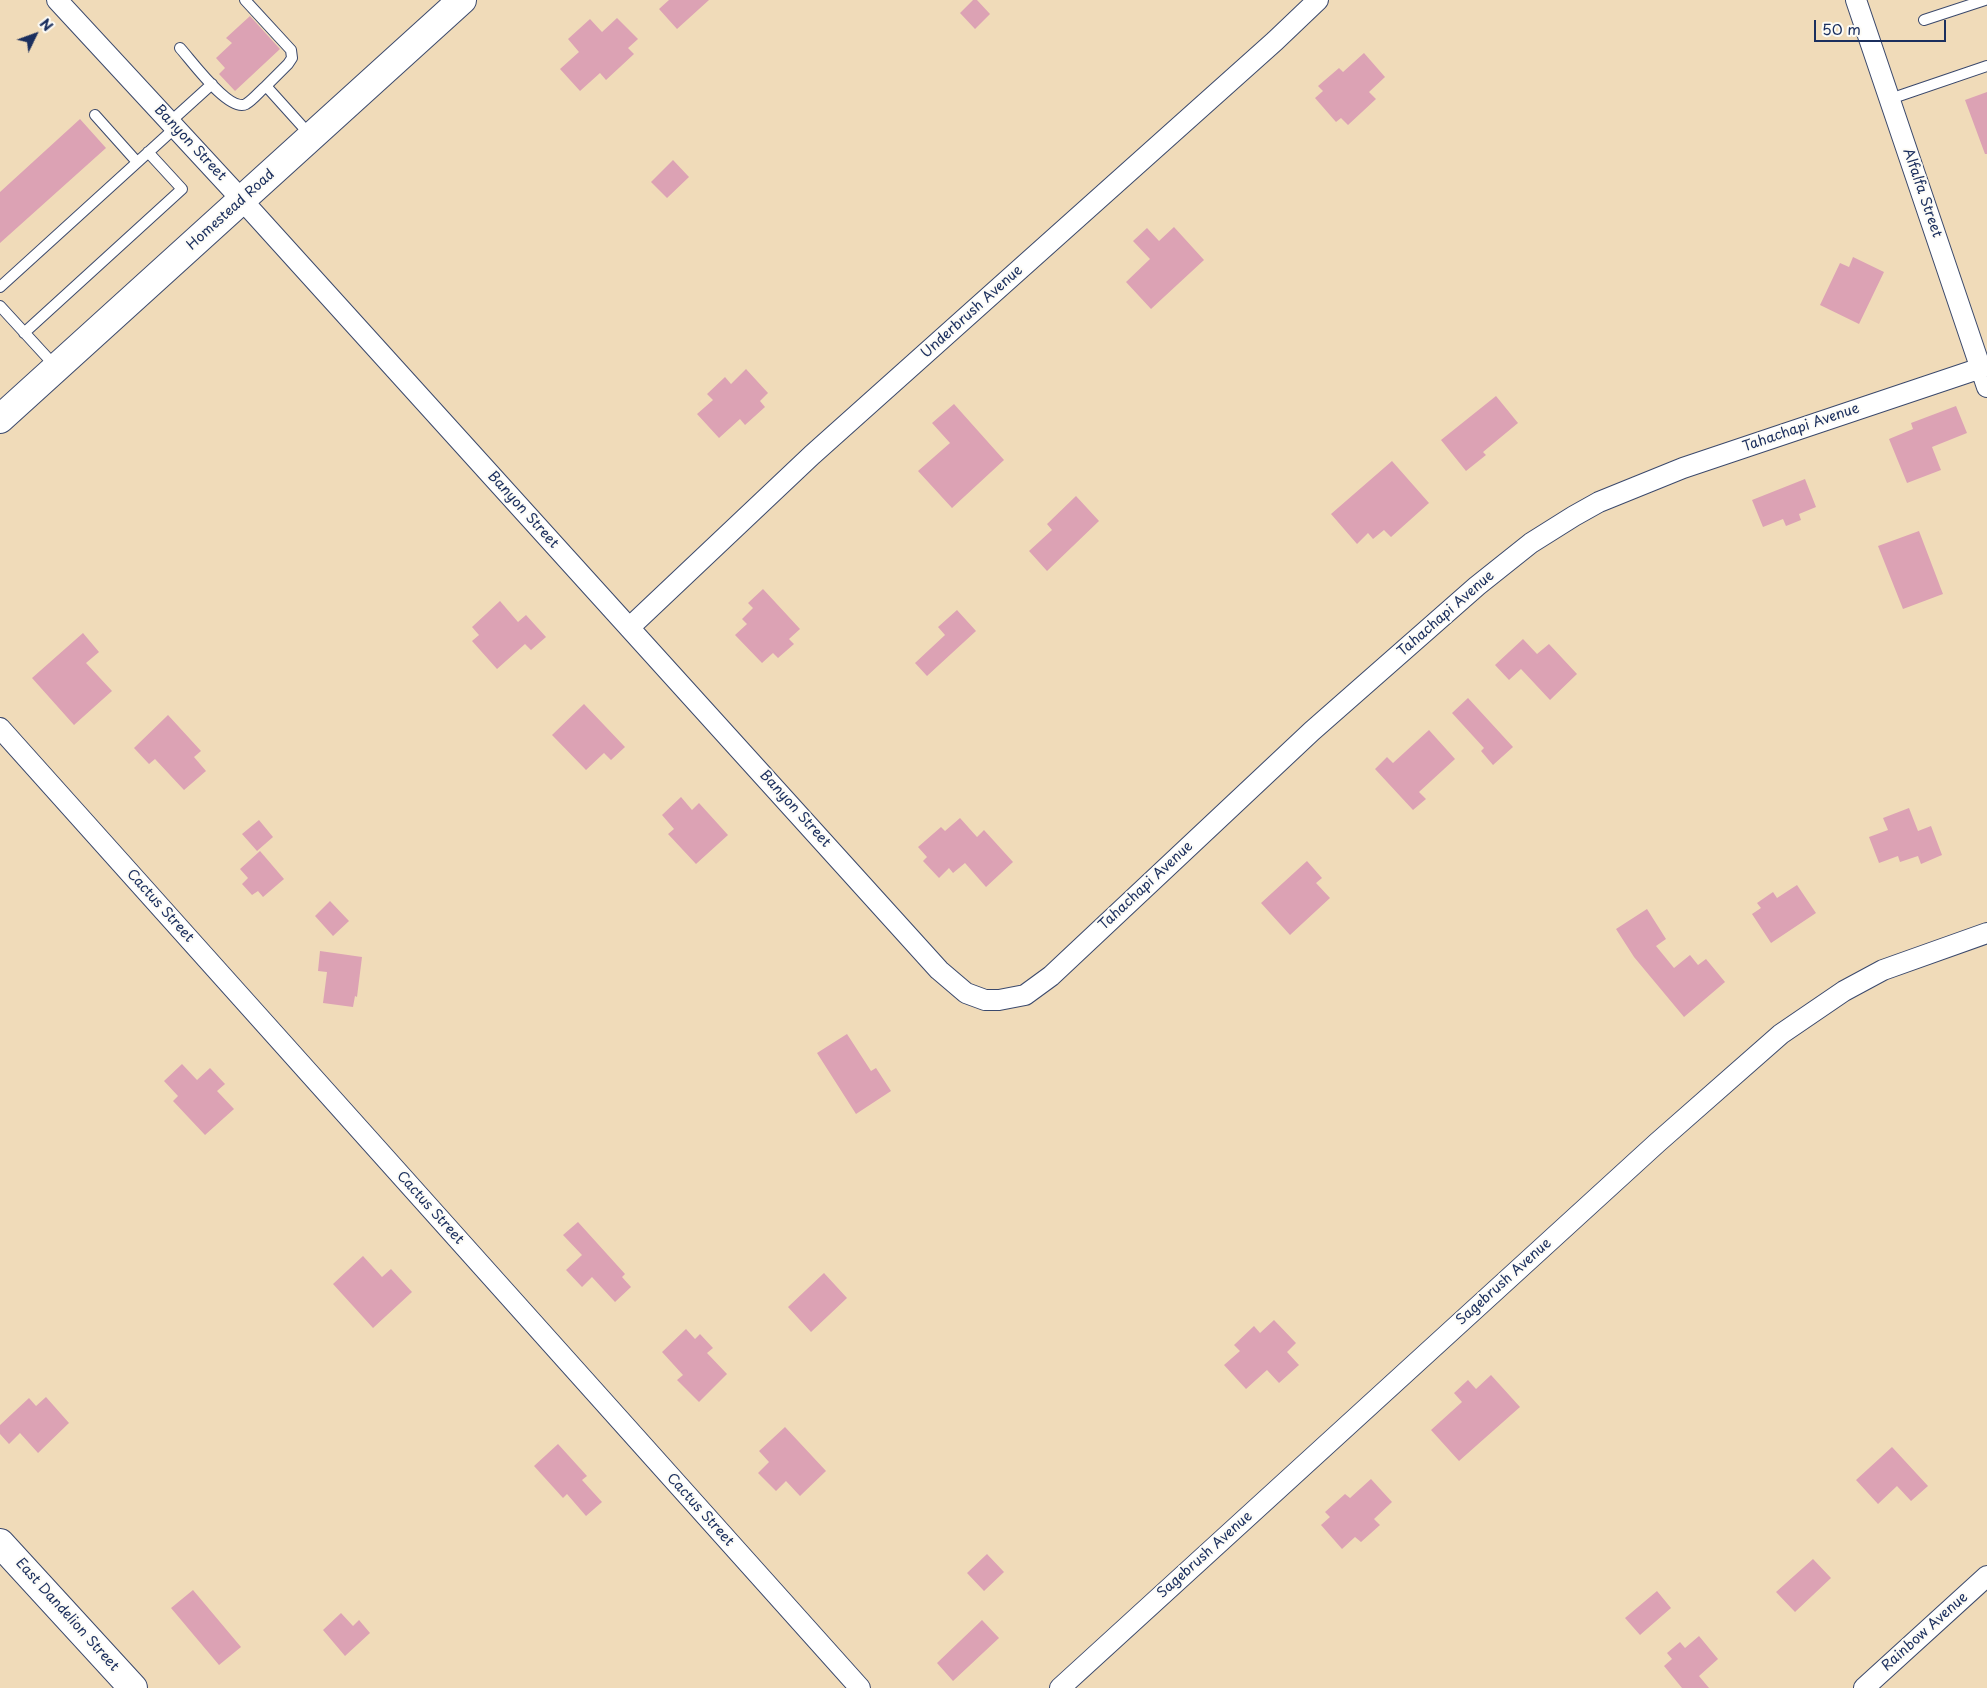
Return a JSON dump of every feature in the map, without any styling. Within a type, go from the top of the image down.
[{"type":"main road","name":"Homestead Road","points":[[0,419],[462,0]]},
{"type":"main road","name":"East Dandelion Street","points":[[0,1543],[133,1688]]},
{"type":"street","name":"Banyon Street","points":[[57,0],[242,200],[940,970],[966,993],[984,1000],[999,1000]]},
{"type":"street","name":"Underbrush Avenue","points":[[630,627],[812,455],[1275,41],[1318,0]]},
{"type":"street","name":"Alfalfa Street","points":[[1856,0],[1987,387]]},
{"type":"street","name":"Tahachapi Avenue","points":[[999,1000],[1025,994],[1051,976],[1312,731],[1477,586],[1538,538],[1599,502],[1682,468],[1980,368]]},
{"type":"street","name":"Cactus Street","points":[[0,728],[860,1688]]},
{"type":"street","name":"Sagebrush Avenue","points":[[1060,1688],[1657,1143],[1781,1034],[1844,991],[1883,970],[1987,933]]},
{"type":"street","name":"Rainbow Avenue","points":[[1864,1688],[1987,1576]]},
{"type":"lane","points":[[180,48],[229,101],[239,106],[246,104],[292,58],[290,50],[245,0]]},
{"type":"lane","points":[[1924,20],[1985,0]]},
{"type":"lane","points":[[1890,100],[1987,66]]},
{"type":"lane","points":[[0,287],[148,152],[212,84]]},
{"type":"lane","points":[[266,86],[311,137]]},
{"type":"lane","points":[[95,115],[137,162]]},
{"type":"lane","points":[[24,333],[182,189],[148,152]]},
{"type":"lane","points":[[0,306],[56,368]]},
{"type":"building","points":[[669,0],[709,0],[677,29],[659,9]]},
{"type":"building","points":[[973,0],[977,0],[990,14],[975,29],[960,13]]},
{"type":"building","points":[[250,16],[280,49],[235,91],[219,74],[225,68],[216,58],[232,43],[226,38]]},
{"type":"building","points":[[617,18],[638,39],[628,48],[634,54],[606,80],[600,73],[580,91],[560,69],[579,52],[568,39],[590,19],[602,32]]},
{"type":"building","points":[[1364,53],[1385,77],[1369,92],[1376,99],[1348,125],[1341,118],[1336,122],[1315,98],[1323,91],[1318,86],[1339,68],[1343,72]]},
{"type":"building","points":[[1987,92],[1987,154],[1985,154],[1965,100]]},
{"type":"building","points":[[80,119],[106,148],[0,243],[0,192]]},
{"type":"building","points":[[673,160],[689,177],[667,198],[651,182]]},
{"type":"building","points":[[1174,227],[1204,260],[1151,309],[1126,282],[1150,259],[1133,241],[1147,228],[1159,241]]},
{"type":"building","points":[[1853,257],[1884,272],[1859,324],[1820,305],[1840,263],[1849,267]]},
{"type":"building","points":[[746,369],[768,393],[760,401],[765,407],[745,425],[740,419],[719,438],[697,414],[713,400],[707,394],[725,377],[731,384]]},
{"type":"building","points":[[1496,396],[1518,423],[1483,452],[1486,455],[1466,471],[1441,440]]},
{"type":"building","points":[[954,404],[1004,460],[952,508],[918,471],[950,443],[932,423]]},
{"type":"building","points":[[1956,406],[1967,433],[1932,447],[1941,470],[1907,483],[1889,439],[1913,429],[1911,423]]},
{"type":"building","points":[[1392,461],[1429,503],[1391,537],[1384,530],[1373,539],[1368,533],[1357,544],[1331,514]]},
{"type":"building","points":[[1805,479],[1816,507],[1799,514],[1801,520],[1786,526],[1783,519],[1763,527],[1752,500]]},
{"type":"building","points":[[1076,496],[1099,521],[1047,571],[1029,551],[1052,530],[1047,524]]},
{"type":"building","points":[[1919,531],[1943,594],[1903,609],[1878,546]]},
{"type":"building","points":[[763,589],[800,629],[789,639],[794,644],[778,658],[773,653],[762,663],[735,635],[747,624],[742,619],[753,608],[748,603]]},
{"type":"building","points":[[500,601],[518,622],[526,615],[546,637],[531,650],[525,644],[497,669],[472,641],[479,635],[472,627]]},
{"type":"building","points":[[957,610],[976,631],[927,676],[915,663],[945,635],[938,627]]},
{"type":"building","points":[[83,633],[99,652],[86,663],[112,691],[74,725],[32,678]]},
{"type":"building","points":[[1523,639],[1537,654],[1549,644],[1577,674],[1550,700],[1521,669],[1509,680],[1495,665]]},
{"type":"building","points":[[1468,698],[1513,747],[1493,765],[1481,751],[1484,748],[1452,713]]},
{"type":"building","points":[[584,704],[625,747],[611,760],[604,753],[586,770],[552,735]]},
{"type":"building","points":[[168,715],[201,751],[194,757],[206,771],[184,790],[155,759],[149,764],[134,748]]},
{"type":"building","points":[[1429,730],[1455,759],[1419,792],[1426,799],[1413,810],[1375,769],[1387,757],[1393,763]]},
{"type":"building","points":[[681,797],[692,810],[699,803],[728,835],[696,864],[668,834],[674,829],[662,815]]},
{"type":"building","points":[[1909,808],[1918,831],[1931,826],[1942,855],[1921,864],[1918,856],[1900,862],[1898,856],[1879,863],[1869,837],[1888,830],[1883,818]]},
{"type":"building","points":[[960,818],[977,837],[984,830],[1013,862],[986,887],[965,863],[953,873],[949,868],[939,878],[923,861],[927,857],[918,847],[941,827],[945,831]]},
{"type":"building","points":[[259,820],[273,837],[257,851],[242,834]]},
{"type":"building","points":[[260,851],[284,879],[263,897],[258,891],[252,895],[242,884],[248,878],[240,869]]},
{"type":"building","points":[[1307,861],[1322,878],[1316,883],[1330,898],[1290,935],[1261,903]]},
{"type":"building","points":[[1797,885],[1816,913],[1771,943],[1752,914],[1761,908],[1757,903],[1773,892],[1777,898]]},
{"type":"building","points":[[330,901],[349,921],[333,936],[315,916]]},
{"type":"building","points":[[1647,909],[1666,939],[1656,946],[1674,968],[1690,955],[1698,965],[1706,959],[1725,982],[1684,1017],[1634,957],[1616,929]]},
{"type":"building","points":[[320,951],[362,957],[357,997],[355,996],[353,1007],[323,1003],[327,972],[318,971]]},
{"type":"building","points":[[847,1034],[871,1071],[876,1068],[891,1091],[856,1114],[817,1053]]},
{"type":"building","points":[[182,1064],[197,1080],[210,1068],[225,1084],[217,1091],[234,1109],[205,1135],[173,1101],[178,1096],[164,1081]]},
{"type":"building","points":[[578,1222],[625,1274],[622,1277],[631,1287],[615,1302],[592,1277],[582,1287],[566,1270],[582,1255],[563,1235]]},
{"type":"building","points":[[363,1256],[382,1277],[391,1269],[412,1292],[373,1328],[333,1284]]},
{"type":"building","points":[[824,1273],[847,1298],[811,1332],[788,1307]]},
{"type":"building","points":[[1274,1320],[1296,1343],[1287,1352],[1299,1365],[1279,1383],[1267,1370],[1246,1389],[1224,1365],[1240,1351],[1234,1345],[1254,1326],[1260,1333]]},
{"type":"building","points":[[686,1329],[695,1339],[700,1334],[713,1348],[707,1353],[727,1374],[699,1402],[677,1380],[683,1375],[662,1352]]},
{"type":"building","points":[[1491,1375],[1520,1407],[1459,1461],[1431,1430],[1462,1402],[1454,1393],[1468,1380],[1476,1389]]},
{"type":"building","points":[[46,1397],[69,1423],[38,1453],[20,1433],[9,1444],[0,1434],[0,1425],[29,1398],[36,1406]]},
{"type":"building","points":[[785,1427],[826,1471],[800,1496],[786,1481],[776,1491],[758,1473],[769,1462],[759,1451]]},
{"type":"building","points":[[558,1444],[587,1476],[582,1480],[602,1502],[586,1516],[567,1494],[563,1498],[534,1466]]},
{"type":"building","points":[[1892,1447],[1928,1486],[1911,1501],[1897,1486],[1878,1504],[1856,1480]]},
{"type":"building","points":[[1371,1479],[1392,1502],[1374,1519],[1380,1525],[1361,1542],[1355,1537],[1342,1549],[1321,1525],[1330,1517],[1325,1512],[1345,1494],[1350,1498]]},
{"type":"building","points":[[987,1554],[1004,1572],[984,1591],[967,1573]]},
{"type":"building","points":[[1813,1559],[1831,1578],[1795,1612],[1776,1592]]},
{"type":"building","points":[[193,1590],[241,1647],[219,1665],[171,1608]]},
{"type":"building","points":[[1657,1591],[1671,1608],[1640,1635],[1625,1618]]},
{"type":"building","points":[[341,1613],[353,1626],[359,1620],[370,1633],[345,1656],[323,1630]]},
{"type":"building","points":[[982,1620],[999,1638],[953,1681],[937,1663]]},
{"type":"building","points":[[1699,1636],[1718,1659],[1699,1676],[1709,1688],[1682,1688],[1664,1666],[1672,1659],[1667,1653],[1680,1642],[1685,1648]]}]
